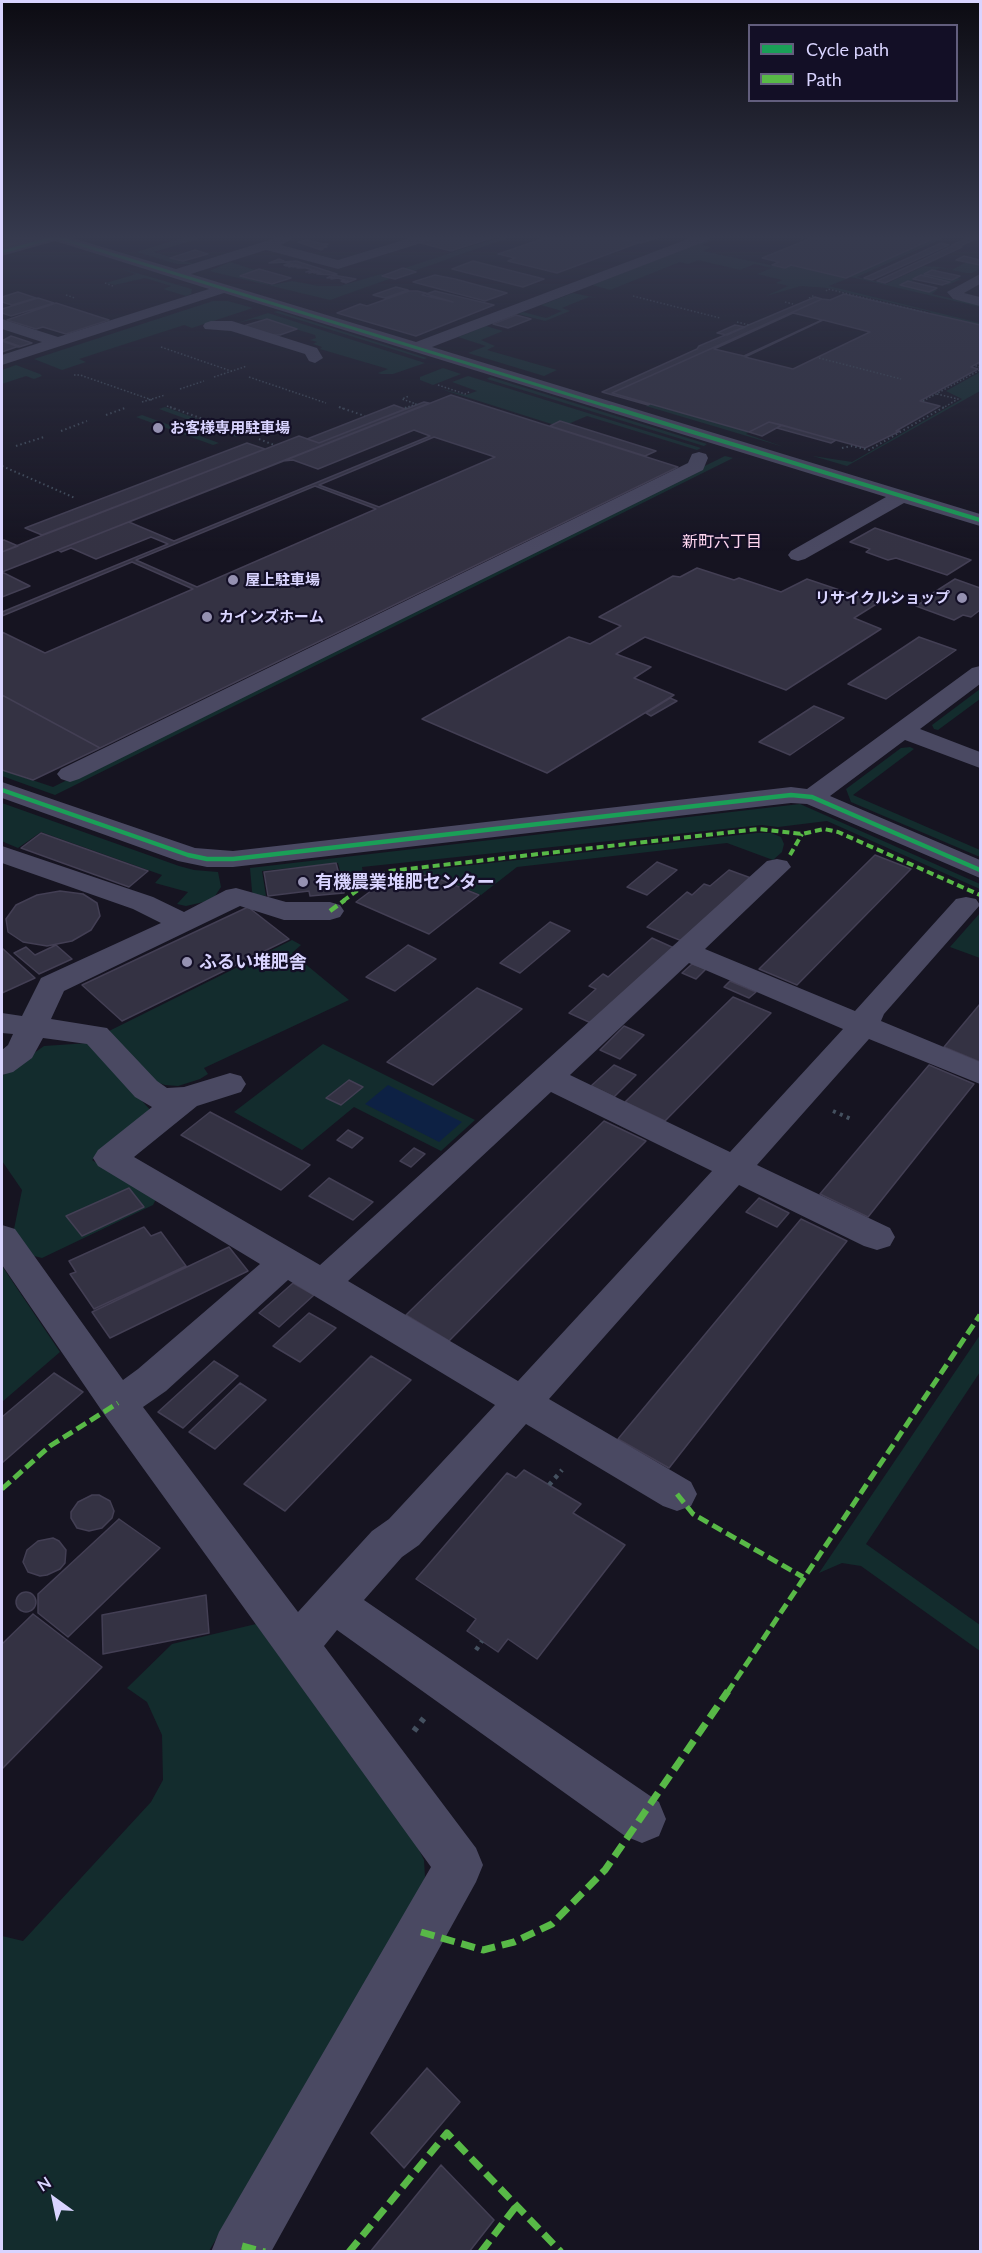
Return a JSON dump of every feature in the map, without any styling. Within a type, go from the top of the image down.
[{"type":"street","points":[[2,360],[58,342]]},
{"type":"street","points":[[283,342],[311,351],[315,358]]},
{"type":"street","points":[[396,342],[981,520]]},
{"type":"street","points":[[415,348],[430,342]]},
{"type":"street","points":[[678,452],[699,458],[729,444]]},
{"type":"street","points":[[70,774],[696,466],[699,458]]},
{"type":"street","points":[[798,555],[902,496]]},
{"type":"street","points":[[812,797],[981,673]]},
{"type":"street","points":[[903,730],[981,761]]},
{"type":"street","points":[[2,790],[188,855],[207,859],[233,859],[791,795],[812,797],[981,870]]},
{"type":"street","points":[[2,854],[143,903],[183,923]]},
{"type":"street","points":[[233,859],[236,896]]},
{"type":"street","points":[[322,1284],[777,867]]},
{"type":"street","points":[[2,1065],[21,1051],[52,985],[236,896],[284,911],[330,911]]},
{"type":"street","points":[[297,1644],[387,1544],[404,1532],[864,1025],[870,1011],[966,905]]},
{"type":"street","points":[[685,951],[981,1074]]},
{"type":"street","points":[[2,1023],[96,1035],[146,1089],[161,1100],[186,1098],[230,1084]]},
{"type":"street","points":[[547,1077],[877,1237]]},
{"type":"street","points":[[186,1098],[110,1158],[677,1494]]},
{"type":"street","points":[[2,1238],[118,1403],[459,1865],[239,2252]]},
{"type":"street","points":[[118,1403],[152,1380],[285,1262]]},
{"type":"street","points":[[334,1603],[642,1819]]},
{"type":"path","points":[[161,347],[233,371]]},
{"type":"path","points":[[819,358],[901,379]]},
{"type":"path","points":[[214,377],[246,366]]},
{"type":"path","points":[[923,401],[981,367]]},
{"type":"path","points":[[74,375],[80,375],[151,400]]},
{"type":"path","points":[[249,377],[326,403]]},
{"type":"path","points":[[180,389],[204,381]]},
{"type":"path","points":[[836,450],[852,446],[869,450],[958,399],[938,393]]},
{"type":"path","points":[[142,402],[165,394]]},
{"type":"path","points":[[405,408],[416,404],[402,399],[409,396]]},
{"type":"path","points":[[167,406],[244,434]]},
{"type":"path","points":[[339,407],[365,416]]},
{"type":"path","points":[[106,415],[125,408]]},
{"type":"path","points":[[61,431],[87,421]]},
{"type":"path","points":[[16,446],[44,436]]},
{"type":"path","points":[[260,439],[274,445]]},
{"type":"path","points":[[2,466],[75,498]]},
{"type":"green space","points":[[86,342],[131,342],[79,359],[86,362],[62,370],[34,359]]},
{"type":"green space","points":[[359,342],[425,363],[393,374],[381,374],[378,373],[388,369],[320,349],[322,347],[313,344]]},
{"type":"green space","points":[[370,342],[427,358],[424,359]]},
{"type":"green space","points":[[474,342],[486,342],[495,346],[487,350],[557,370],[544,376],[468,353],[486,346]]},
{"type":"green space","points":[[16,365],[42,376],[34,379],[26,376],[2,384],[2,370]]},
{"type":"green space","points":[[443,368],[461,374],[433,385],[420,380],[420,377]]},
{"type":"green space","points":[[980,372],[980,391],[847,466],[813,456],[852,462],[962,399],[946,391]]},
{"type":"green space","points":[[468,376],[701,448],[697,450],[587,416],[561,427],[441,389],[466,395],[477,391],[452,382]]},
{"type":"green space","points":[[490,377],[707,444],[704,446],[487,379]]},
{"type":"green space","points":[[650,404],[749,432],[746,434],[784,447],[646,406]]},
{"type":"green space","points":[[165,407],[242,435],[236,437],[159,409]]},
{"type":"green space","points":[[142,415],[219,443],[213,445],[136,417]]},
{"type":"green space","points":[[725,456],[733,458],[55,795],[2,776],[2,770],[53,787]]},
{"type":"green space","points":[[980,689],[980,699],[938,730],[934,729],[932,725]]},
{"type":"green space","points":[[901,748],[914,749],[853,795],[980,850],[980,857],[851,802],[846,789]]},
{"type":"green space","points":[[2,803],[179,866],[218,872],[221,887],[208,901],[186,906],[177,904],[188,892],[155,883],[162,875],[41,832],[18,848],[2,841]]},
{"type":"green space","points":[[800,804],[980,884],[980,889],[827,821],[778,827],[762,825],[362,867],[363,873],[357,883],[345,889],[338,863],[262,871],[266,896],[253,894],[252,891],[250,868]]},
{"type":"green space","points":[[771,833],[781,837],[784,844],[782,852],[773,860],[727,843],[517,867],[481,895],[430,874],[388,878],[393,874]]},
{"type":"green space","points":[[980,913],[980,958],[950,947]]},
{"type":"green space","points":[[292,940],[301,945],[292,953],[349,1000],[204,1068],[208,1074],[200,1079],[178,1086],[154,1081],[107,1032]]},
{"type":"green space","points":[[89,1043],[154,1114],[92,1160],[156,1199],[153,1205],[42,1258],[34,1256],[14,1229],[22,1190],[2,1161],[2,1076],[44,1046]]},
{"type":"green space","points":[[323,1044],[475,1120],[441,1151],[354,1107],[302,1150],[234,1112]]},
{"type":"green space","points":[[2,1266],[60,1352],[2,1402]]},
{"type":"green space","points":[[980,1335],[980,1372],[866,1544],[980,1625],[980,1651],[861,1566],[842,1563],[819,1573]]},
{"type":"green space","points":[[256,1624],[416,1844],[424,1860],[425,1877],[421,1894],[209,2251],[2,2252],[2,1936],[23,1941],[151,1802],[163,1780],[162,1735],[147,1702],[127,1688],[172,1644]]},
{"type":"water","points":[[388,1085],[462,1122],[439,1142],[365,1104]]},
{"type":"building","points":[[2,342],[19,346],[2,352]]},
{"type":"building","points":[[5,342],[32,343],[19,347]]},
{"type":"building","points":[[708,342],[726,342],[612,393],[650,404],[648,405],[602,392],[697,349]]},
{"type":"building","points":[[726,342],[980,342],[980,362],[971,367],[978,369],[920,401],[940,406],[896,431],[900,431],[865,448],[769,422],[749,432],[612,393]]},
{"type":"building","points":[[729,342],[774,342],[744,356],[714,349]]},
{"type":"building","points":[[776,342],[849,342],[793,369],[745,357]]},
{"type":"building","name":"屋上駐車場","points":[[451,395],[678,467],[100,748],[2,695],[2,572]]},
{"type":"building","points":[[424,402],[429,403],[2,572],[2,552],[33,539],[299,436],[319,443]]},
{"type":"building","points":[[394,405],[405,409],[319,443],[307,439]]},
{"type":"building","points":[[560,421],[656,451],[645,456],[550,426]]},
{"type":"building","points":[[769,422],[782,425],[762,436],[749,432]]},
{"type":"building","points":[[782,425],[836,440],[831,443],[777,428]]},
{"type":"building","points":[[414,430],[430,436],[174,541],[129,522],[283,461],[293,460],[318,469]]},
{"type":"building","points":[[434,437],[495,457],[379,507],[319,485]]},
{"type":"building","points":[[247,443],[265,449],[42,535],[25,528]]},
{"type":"building","points":[[315,486],[376,509],[197,587],[136,560]]},
{"type":"building","points":[[875,528],[971,560],[947,575],[896,558],[888,560],[866,552],[870,549],[850,542]]},
{"type":"building","points":[[151,537],[168,544],[2,612],[2,597],[30,586],[2,572],[58,550],[61,552],[71,548],[96,559]]},
{"type":"building","points":[[2,541],[18,546],[2,552]]},
{"type":"building","points":[[132,562],[193,589],[45,653],[2,632],[2,616]]},
{"type":"building","points":[[697,568],[734,580],[739,578],[781,592],[807,579],[878,603],[854,618],[881,629],[786,690],[645,637],[616,654],[651,667],[634,678],[674,695],[547,773],[422,719],[569,637],[590,644],[621,626],[599,617],[673,576],[680,577]]},
{"type":"building","points":[[955,579],[980,588],[980,610],[971,617],[963,615],[954,620],[916,606],[924,601],[922,600]]},
{"type":"building","points":[[919,637],[956,650],[886,699],[848,684]]},
{"type":"building","points":[[2,695],[100,748],[33,780],[2,770]]},
{"type":"building","points":[[670,698],[677,701],[651,716],[646,713]]},
{"type":"building","points":[[814,706],[844,718],[790,755],[759,742]]},
{"type":"building","points":[[41,833],[148,871],[129,887],[21,848]]},
{"type":"building","points":[[875,855],[911,869],[797,985],[759,969]]},
{"type":"building","points":[[657,862],[677,870],[647,895],[627,887]]},
{"type":"building","name":"有機農業堆肥センター","points":[[336,863],[344,893],[310,896],[309,891],[268,896],[264,872]]},
{"type":"building","points":[[729,870],[751,878],[682,941],[647,927],[687,892],[692,895],[704,884],[710,886]]},
{"type":"building","points":[[429,875],[479,895],[429,934],[356,902],[387,879]]},
{"type":"building","points":[[60,891],[83,894],[97,903],[100,916],[91,930],[72,941],[47,946],[23,942],[8,932],[6,919],[16,905],[37,895]]},
{"type":"building","name":"ふるい堆肥舎","points":[[248,907],[289,939],[122,1021],[82,985]]},
{"type":"building","points":[[550,922],[570,931],[520,973],[500,963]]},
{"type":"building","points":[[652,938],[674,948],[591,1023],[569,1013],[596,989],[589,986],[603,974],[608,977]]},
{"type":"building","points":[[56,945],[72,959],[39,974],[14,953],[26,947],[35,955]]},
{"type":"building","points":[[408,945],[436,959],[395,991],[366,977]]},
{"type":"building","points":[[2,948],[35,978],[2,993]]},
{"type":"building","points":[[692,964],[706,969],[696,979],[682,973]]},
{"type":"building","points":[[730,981],[756,992],[749,998],[724,987]]},
{"type":"building","points":[[477,988],[522,1009],[433,1085],[387,1062]]},
{"type":"building","points":[[733,997],[771,1013],[665,1121],[625,1102]]},
{"type":"building","points":[[980,1004],[980,1062],[944,1047]]},
{"type":"building","points":[[624,1026],[644,1035],[620,1059],[600,1050]]},
{"type":"building","points":[[614,1065],[636,1075],[614,1097],[591,1086]]},
{"type":"building","points":[[929,1065],[974,1084],[868,1217],[820,1194]]},
{"type":"building","points":[[349,1080],[363,1087],[341,1105],[326,1098]]},
{"type":"building","points":[[210,1112],[310,1165],[281,1190],[181,1135]]},
{"type":"building","points":[[604,1121],[646,1141],[449,1341],[406,1315]]},
{"type":"building","points":[[348,1130],[363,1138],[352,1148],[337,1140]]},
{"type":"building","points":[[414,1148],[425,1154],[411,1167],[400,1161]]},
{"type":"building","points":[[329,1178],[373,1202],[353,1220],[309,1196]]},
{"type":"building","points":[[129,1188],[144,1207],[82,1236],[66,1216]]},
{"type":"building","points":[[759,1198],[789,1213],[777,1227],[746,1212]]},
{"type":"building","points":[[801,1219],[847,1241],[669,1468],[618,1439]]},
{"type":"building","points":[[144,1227],[151,1236],[161,1232],[186,1266],[94,1309],[70,1274],[76,1272],[69,1261]]},
{"type":"building","points":[[229,1247],[248,1271],[110,1338],[92,1312]]},
{"type":"building","points":[[293,1283],[314,1295],[279,1327],[259,1313]]},
{"type":"building","points":[[309,1313],[336,1328],[300,1362],[273,1346]]},
{"type":"building","points":[[371,1356],[411,1380],[285,1511],[244,1484]]},
{"type":"building","points":[[214,1361],[238,1376],[183,1428],[158,1412]]},
{"type":"building","points":[[54,1373],[83,1392],[2,1463],[2,1417]]},
{"type":"building","points":[[240,1383],[266,1400],[215,1449],[189,1432]]},
{"type":"building","points":[[524,1470],[581,1504],[573,1513],[625,1545],[537,1659],[508,1639],[498,1652],[467,1631],[476,1619],[416,1579],[507,1473],[516,1478]]},
{"type":"building","points":[[92,1495],[99,1495],[110,1501],[114,1511],[112,1518],[102,1528],[89,1531],[77,1528],[71,1518],[71,1512],[78,1502]]},
{"type":"building","points":[[119,1519],[160,1548],[68,1637],[38,1613],[38,1594]]},
{"type":"building","points":[[53,1538],[59,1541],[66,1550],[65,1563],[60,1569],[47,1575],[40,1576],[28,1572],[23,1562],[27,1550],[38,1541]]},
{"type":"building","points":[[26,1592],[33,1595],[36,1602],[33,1609],[26,1612],[19,1609],[16,1602],[19,1595]]},
{"type":"building","points":[[206,1595],[209,1633],[103,1654],[102,1615]]},
{"type":"building","points":[[33,1614],[102,1667],[2,1769],[2,1644]]},
{"type":"building","points":[[427,2068],[460,2102],[404,2168],[371,2133]]},
{"type":"building","points":[[441,2165],[494,2220],[469,2252],[370,2252]]},
{"type":"marked path","points":[[330,911],[374,878],[390,871],[758,829],[802,834],[824,829],[838,832],[980,895]]},
{"type":"marked path","points":[[790,855],[802,834]]},
{"type":"marked path","points":[[421,1932],[483,1950],[514,1942],[552,1924],[605,1870],[642,1819],[980,1315]]},
{"type":"marked path","points":[[2,1489],[50,1446],[118,1403]]},
{"type":"marked path","points":[[677,1494],[693,1514],[803,1577]]},
{"type":"marked path","points":[[349,2252],[447,2133],[561,2252]]},
{"type":"marked path","points":[[481,2252],[517,2205]]},
{"type":"marked path","points":[[242,2246],[265,2252]]},
{"type":"cycle path","points":[[399,342],[980,520]]},
{"type":"cycle path","points":[[2,790],[188,855],[207,859],[233,859],[791,795],[812,797],[980,870]]},
{"type":"place","name":"お客様専用駐車場","points":[[158,428]]},
{"type":"place","name":"屋上駐車場","points":[[233,580]]},
{"type":"place","name":"リサイクルショップ","points":[[962,598]]},
{"type":"place","name":"カインズホーム","points":[[207,617]]},
{"type":"place","name":"有機農業堆肥センター","points":[[303,882]]},
{"type":"place","name":"ふるい堆肥舎","points":[[187,962]]},
{"type":"district","name":"新町六丁目","points":[[722,542]]}]
